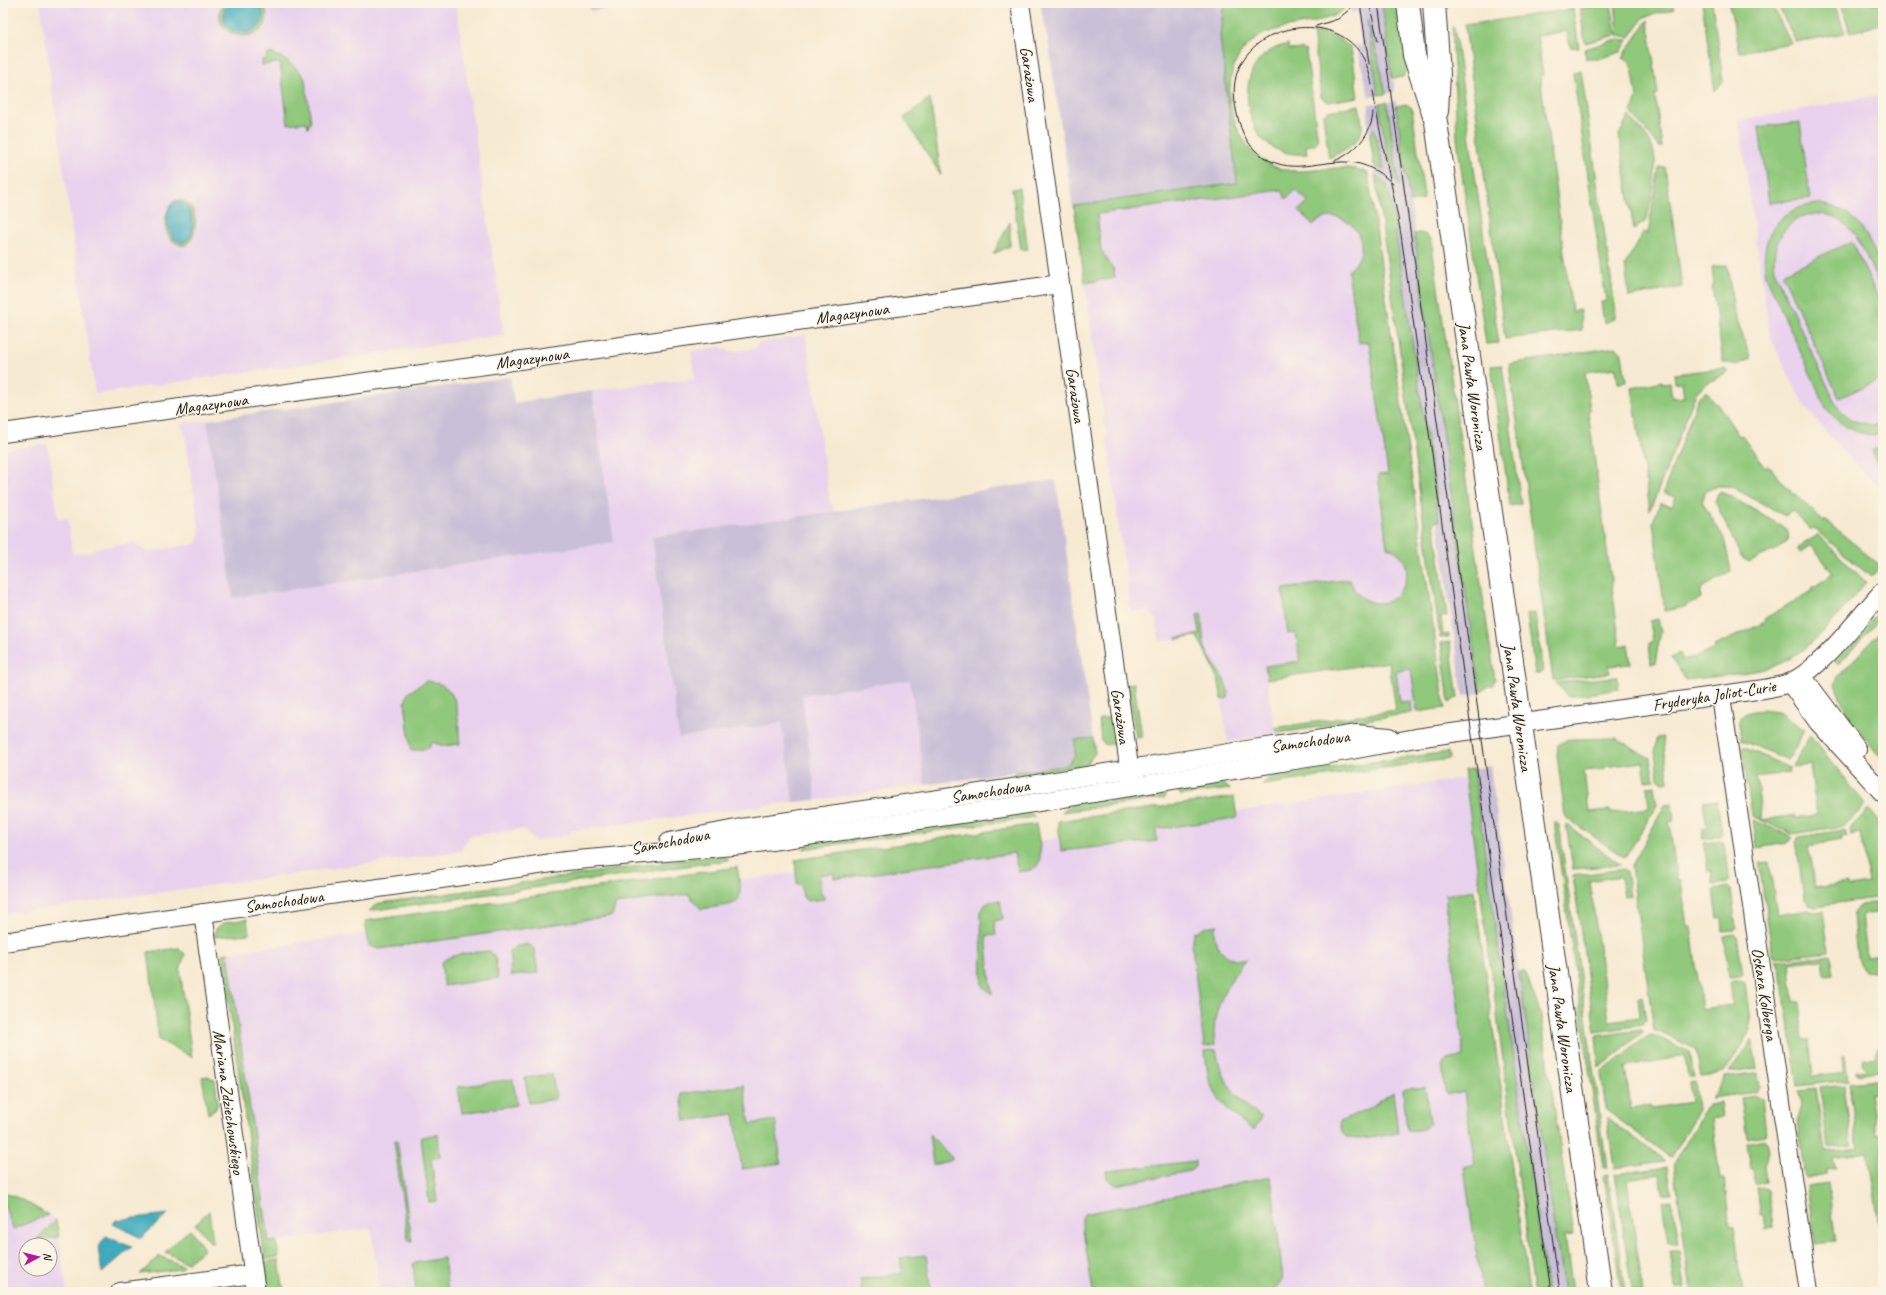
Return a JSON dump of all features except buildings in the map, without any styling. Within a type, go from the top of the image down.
[{"type":"street","name":"Garażowa","points":[[1020,3],[1132,787]]},
{"type":"street","name":"Jana Pawła Woronicza","points":[[1408,3],[1414,55],[1436,122],[1601,1292]]},
{"type":"street","name":"Jana Pawła Woronicza","points":[[1434,3],[1439,74],[1436,122]]},
{"type":"street","name":"Magazynowa","points":[[3,433],[1060,284]]},
{"type":"street","points":[[1883,591],[1819,662],[1796,679],[1866,760],[1883,788]]},
{"type":"street","name":"Fryderyka Joliot-Curie","points":[[1520,723],[1721,696],[1796,679],[1818,722],[1883,793]]},
{"type":"street","name":"Oskara Kolberga","points":[[1721,696],[1809,1292]]},
{"type":"street","name":"Samochodowa","points":[[566,861],[744,845],[1003,808],[1416,738],[1520,723]]},
{"type":"street","name":"Samochodowa","points":[[3,942],[566,861],[742,828],[987,792],[1253,749],[1357,734],[1416,738]]},
{"type":"street","name":"Mariana Zdziechowskiego","points":[[203,913],[256,1292]]},
{"type":"street","points":[[120,1292],[253,1274]]},
{"type":"shaded area","points":[[40,3],[456,3],[504,335],[95,394]]},
{"type":"shaded area","points":[[589,3],[651,3],[590,11]]},
{"type":"shaded area","points":[[1040,3],[1224,3],[1220,36],[1237,183],[1073,207],[1048,39]]},
{"type":"shaded area","points":[[1382,3],[1395,92],[1386,94],[1368,19],[1378,95],[1369,96],[1356,43],[1362,49],[1357,10],[1352,14],[1350,4]]},
{"type":"shaded area","points":[[1883,94],[1883,488],[1872,480],[1838,446],[1803,404],[1770,336],[1739,121]]},
{"type":"shaded area","points":[[1396,101],[1480,693],[1463,696],[1392,207],[1387,185],[1375,175],[1374,165],[1383,170],[1374,128],[1370,136],[1367,119],[1369,104],[1379,103],[1388,153],[1399,185],[1387,102]]},
{"type":"shaded area","points":[[1311,173],[1356,200],[1418,644],[1265,666],[1274,728],[1279,733],[1228,741],[1218,678],[1197,636],[1159,641],[1156,619],[1147,610],[1131,612],[1074,206]]},
{"type":"shaded area","points":[[806,335],[830,504],[833,504],[834,511],[652,537],[679,738],[782,723],[793,802],[570,831],[570,835],[534,841],[524,829],[469,836],[461,851],[3,914],[3,450],[48,444],[58,519],[68,518],[72,554],[95,551],[95,548],[131,543],[135,543],[147,552],[195,544],[200,535],[185,433],[180,424],[207,420],[233,598],[614,542],[592,391],[695,379],[691,351],[721,347],[730,352],[756,348],[758,343]]},
{"type":"shaded area","points":[[510,377],[514,403],[592,391],[614,542],[233,598],[207,420]]},
{"type":"shaded area","points":[[1056,480],[1093,738],[1075,740],[1075,755],[1068,764],[925,785],[910,680],[802,695],[816,800],[793,802],[782,723],[679,738],[652,537]]},
{"type":"shaded area","points":[[1411,669],[1417,712],[1412,713],[1411,701],[1400,702],[1396,671]]},
{"type":"shaded area","points":[[910,680],[925,785],[816,800],[802,695]]},
{"type":"shaded area","points":[[1490,766],[1564,1292],[1547,1292],[1473,769]]},
{"type":"shaded area","points":[[1466,778],[1481,888],[1445,895],[1464,1057],[1451,1094],[1464,1092],[1475,1165],[1464,1168],[1482,1292],[380,1292],[371,1228],[269,1242],[228,953],[749,879],[1051,839]]},
{"type":"shaded area","points":[[3,1192],[21,1199],[56,1220],[67,1292],[3,1292]]},
{"type":"green space","points":[[223,3],[264,3],[267,18],[262,28],[254,34],[243,36],[232,33],[224,27],[220,17]]},
{"type":"green space","points":[[1224,3],[1343,3],[1344,9],[1334,16],[1311,23],[1275,30],[1264,34],[1253,41],[1240,54],[1233,71],[1230,89],[1231,108],[1237,126],[1246,143],[1258,156],[1273,166],[1284,170],[1296,171],[1344,168],[1356,169],[1368,173],[1445,708],[1417,712],[1411,669],[1396,671],[1400,702],[1411,701],[1412,713],[1279,733],[1274,728],[1396,710],[1389,662],[1267,679],[1265,666],[1300,661],[1296,633],[1288,634],[1283,594],[1284,589],[1350,579],[1353,588],[1359,595],[1364,599],[1377,603],[1388,601],[1397,595],[1404,585],[1407,574],[1405,563],[1399,554],[1387,547],[1378,475],[1388,474],[1369,342],[1359,343],[1348,271],[1357,261],[1361,249],[1360,238],[1354,228],[1346,221],[1336,217],[1325,218],[1313,225],[1299,211],[1308,201],[1295,190],[1286,199],[1282,190],[1097,214],[1101,250],[1114,270],[1115,278],[1085,283],[1074,206],[1237,183],[1220,36]]},
{"type":"green space","points":[[1382,3],[1397,3],[1407,69],[1403,77],[1392,78]]},
{"type":"green space","points":[[1615,3],[1673,3],[1675,9],[1644,17],[1630,37],[1618,35]]},
{"type":"green space","points":[[1702,3],[1712,3],[1723,81],[1715,91]]},
{"type":"green space","points":[[1729,3],[1770,5],[1773,7],[1791,43],[1739,52]]},
{"type":"green space","points":[[1834,3],[1845,33],[1796,42],[1779,8],[1781,6]]},
{"type":"green space","points":[[1841,3],[1883,3],[1883,23],[1850,33]]},
{"type":"green space","points":[[1611,4],[1616,35],[1585,43],[1580,9]]},
{"type":"green space","points":[[1573,9],[1579,48],[1570,47],[1567,31],[1537,36],[1543,75],[1540,76],[1572,311],[1580,310],[1582,330],[1505,339],[1465,25]]},
{"type":"green space","points":[[1367,19],[1377,54],[1386,94],[1378,95]]},
{"type":"green space","points":[[1648,20],[1658,94],[1655,95],[1662,147],[1659,147],[1631,112],[1637,98],[1632,67],[1631,63],[1622,58]]},
{"type":"green space","points":[[1452,27],[1454,27],[1499,343],[1486,344],[1457,139]]},
{"type":"green space","points":[[1313,32],[1333,36],[1343,41],[1350,48],[1353,56],[1358,97],[1328,102],[1321,97]]},
{"type":"green space","points":[[1617,39],[1628,40],[1621,52],[1598,59],[1586,59],[1585,49]]},
{"type":"green space","points":[[1288,44],[1289,50],[1302,49],[1306,51],[1318,141],[1315,144],[1306,146],[1307,154],[1292,154],[1273,148],[1259,135],[1250,114],[1248,90],[1249,79],[1253,70],[1258,61],[1266,54],[1276,48]]},
{"type":"green space","points":[[271,53],[290,63],[305,79],[311,121],[308,128],[307,122],[288,124],[280,63],[262,65],[262,60],[266,59],[268,54]]},
{"type":"green space","points":[[1581,70],[1616,313],[1614,319],[1604,323],[1601,302],[1606,301],[1573,73]]},
{"type":"green space","points":[[930,98],[941,175],[904,118]]},
{"type":"green space","points":[[1387,102],[1399,186],[1395,181],[1384,136],[1379,103]]},
{"type":"green space","points":[[1406,104],[1412,108],[1424,196],[1423,200],[1410,202],[1396,106]]},
{"type":"green space","points":[[1359,105],[1362,127],[1359,138],[1350,146],[1329,158],[1323,115],[1328,111]]},
{"type":"green space","points":[[1629,116],[1646,136],[1653,149],[1655,157],[1654,184],[1647,220],[1634,230],[1619,135]]},
{"type":"green space","points":[[1800,122],[1810,198],[1769,203],[1759,127]]},
{"type":"green space","points":[[1374,128],[1384,170],[1374,165],[1370,136]]},
{"type":"green space","points":[[1659,167],[1665,167],[1682,287],[1629,297],[1625,265],[1643,232],[1648,233]]},
{"type":"green space","points":[[1375,175],[1387,185],[1392,207],[1439,521],[1434,522],[1447,616],[1441,617],[1443,635],[1449,634],[1449,637],[1440,638]]},
{"type":"green space","points":[[1019,188],[1028,249],[1021,250],[1012,189]]},
{"type":"green space","points":[[176,200],[184,201],[193,211],[195,218],[194,233],[191,240],[186,245],[173,241],[168,235],[165,220],[170,206]],"holes":[[[177,202],[182,203],[190,216],[193,226],[187,241],[174,239],[168,222],[173,204]]]},
{"type":"green space","points":[[1821,204],[1841,210],[1860,225],[1879,261],[1884,274],[1883,296],[1868,259],[1853,233],[1848,227],[1834,218],[1820,214],[1807,215],[1794,221],[1784,230],[1777,243],[1774,258],[1776,275],[1839,408],[1850,419],[1858,422],[1872,425],[1883,424],[1883,434],[1866,434],[1851,429],[1832,415],[1826,408],[1766,276],[1764,262],[1765,248],[1769,236],[1775,226],[1783,217],[1794,210],[1806,206]]},
{"type":"green space","points":[[1010,222],[1010,246],[993,254]]},
{"type":"green space","points":[[1414,234],[1425,234],[1431,239],[1495,680],[1492,686],[1488,686],[1480,693]]},
{"type":"green space","points":[[1852,241],[1883,309],[1883,378],[1839,398],[1782,274]]},
{"type":"green space","points":[[1727,265],[1734,311],[1750,357],[1750,359],[1737,365],[1723,362],[1712,286],[1714,286],[1712,267]]},
{"type":"green space","points":[[1616,347],[1622,353],[1626,382],[1618,383],[1616,368],[1585,372],[1590,410],[1588,411],[1620,646],[1628,644],[1631,664],[1609,666],[1610,673],[1553,680],[1509,364]]},
{"type":"green space","points":[[1502,365],[1521,504],[1510,506],[1491,366]]},
{"type":"green space","points":[[1725,368],[1728,372],[1704,385],[1696,393],[1650,511],[1632,388],[1662,381],[1663,384],[1670,383],[1672,398],[1684,397],[1682,382],[1675,383],[1674,374]]},
{"type":"green space","points":[[1707,391],[1739,436],[1742,435],[1765,467],[1768,465],[1794,495],[1796,494],[1824,522],[1825,520],[1881,566],[1871,577],[1816,530],[1810,529],[1792,510],[1785,516],[1730,486],[1718,486],[1706,491],[1702,502],[1724,538],[1731,571],[1701,589],[1701,598],[1684,607],[1665,611],[1653,522],[1660,503],[1672,506],[1676,497],[1663,493],[1698,398]]},
{"type":"green space","points":[[1883,447],[1883,473],[1880,474],[1872,450]]},
{"type":"green space","points":[[1721,491],[1787,529],[1789,535],[1788,540],[1777,549],[1749,562],[1741,557],[1715,501],[1718,493]]},
{"type":"green space","points":[[1818,535],[1866,582],[1836,618],[1801,651],[1788,660],[1774,666],[1741,673],[1686,680],[1671,657],[1680,653],[1683,661],[1715,649],[1714,646],[1765,622],[1764,619],[1813,590],[1812,588],[1833,574],[1812,545],[1800,553],[1797,548]]},
{"type":"green space","points":[[1883,608],[1883,615],[1838,665],[1834,661]]},
{"type":"green space","points":[[1201,613],[1206,650],[1224,680],[1228,692],[1228,698],[1222,700],[1218,677],[1197,636],[1176,639],[1200,634],[1197,615]]},
{"type":"green space","points":[[1535,613],[1543,672],[1535,674],[1527,614]]},
{"type":"green space","points":[[1658,619],[1661,631],[1655,663],[1651,664],[1649,643],[1653,642],[1650,621]]},
{"type":"green space","points":[[1883,628],[1883,761],[1849,718],[1835,685],[1838,677]]},
{"type":"green space","points":[[1450,642],[1458,697],[1449,703],[1441,643]]},
{"type":"green space","points":[[1617,677],[1619,689],[1568,697],[1556,682]]},
{"type":"green space","points":[[426,681],[438,683],[452,694],[457,712],[460,744],[443,746],[432,742],[429,748],[411,751],[405,702],[408,693]]},
{"type":"green space","points":[[1134,683],[1142,737],[1136,738],[1128,684]]},
{"type":"green space","points":[[1762,710],[1778,712],[1805,730],[1788,760],[1741,740],[1741,718],[1748,712]]},
{"type":"green space","points":[[1112,717],[1116,743],[1106,745],[1101,741],[1099,719]]},
{"type":"green space","points":[[1810,735],[1866,805],[1844,826],[1792,834],[1752,816],[1742,749],[1743,747],[1790,768],[1788,768],[1789,773],[1756,777],[1762,820],[1795,815],[1795,818],[1817,815],[1810,765],[1792,767]]},
{"type":"green space","points":[[1663,737],[1669,782],[1663,782],[1658,778],[1655,752],[1657,738]]},
{"type":"green space","points":[[1093,738],[1095,753],[1086,765],[1012,777],[1016,772],[1068,764],[1075,755],[1075,740]]},
{"type":"green space","points":[[1616,738],[1650,758],[1654,780],[1646,781],[1643,762],[1584,771],[1589,812],[1610,810],[1610,813],[1649,808],[1647,787],[1654,786],[1657,805],[1625,858],[1565,817],[1557,755],[1558,745],[1566,740]]},
{"type":"green space","points":[[1448,752],[1449,759],[1262,785],[1269,778],[1277,775]]},
{"type":"green space","points":[[1473,769],[1547,1292],[1534,1292],[1464,770]]},
{"type":"green space","points":[[1218,781],[1230,789],[1180,795],[1176,787]]},
{"type":"green space","points":[[1166,788],[1165,798],[1062,812],[1074,803]]},
{"type":"green space","points":[[1234,797],[1237,818],[1156,829],[1157,841],[1061,851],[1058,821]]},
{"type":"green space","points":[[1717,800],[1722,833],[1720,837],[1703,839],[1702,829],[1707,828],[1703,802]]},
{"type":"green space","points":[[1672,804],[1674,820],[1669,821],[1677,881],[1681,881],[1687,927],[1691,927],[1702,1009],[1733,1005],[1730,983],[1740,981],[1745,983],[1751,1029],[1724,1073],[1701,1076],[1696,1049],[1654,1030],[1631,867],[1665,805]]},
{"type":"green space","points":[[1869,809],[1883,827],[1883,897],[1815,906],[1809,904],[1804,898],[1796,840],[1799,837],[1844,830],[1846,836],[1840,837],[1841,840],[1808,846],[1815,888],[1847,883],[1848,887],[1869,884],[1861,833],[1850,835],[1849,829]]},
{"type":"green space","points":[[1029,812],[1035,817],[803,849],[812,842]]},
{"type":"green space","points":[[1753,820],[1793,837],[1787,843],[1757,848]]},
{"type":"green space","points":[[1554,821],[1559,825],[1607,1168],[1603,1168]]},
{"type":"green space","points":[[1036,824],[1040,855],[1037,866],[1030,870],[1018,872],[1014,853],[840,878],[834,878],[833,873],[819,875],[821,895],[824,895],[824,899],[807,901],[803,897],[801,884],[797,884],[795,860]]},
{"type":"green space","points":[[1566,824],[1621,865],[1573,869]]},
{"type":"green space","points":[[1720,841],[1724,843],[1729,880],[1727,883],[1713,885],[1711,871],[1708,872],[1704,843]]},
{"type":"green space","points":[[716,855],[723,856],[729,860],[369,911],[376,904],[381,903]]},
{"type":"green space","points":[[1769,862],[1777,915],[1808,910],[1815,912],[1823,911],[1829,952],[1775,958],[1772,952],[1759,863]]},
{"type":"green space","points":[[737,867],[740,890],[739,897],[736,902],[724,906],[701,909],[688,894],[616,904],[612,916],[379,949],[369,946],[365,921]]},
{"type":"green space","points":[[1623,869],[1626,871],[1630,896],[1624,897],[1621,876],[1590,881],[1609,1021],[1640,1017],[1638,998],[1642,997],[1646,1019],[1642,1025],[1595,1032],[1573,876]]},
{"type":"green space","points":[[1728,887],[1731,890],[1736,927],[1734,930],[1723,931],[1722,918],[1717,919],[1713,890]]},
{"type":"green space","points":[[1474,890],[1529,1292],[1482,1292],[1464,1168],[1475,1165],[1464,1092],[1448,1094],[1445,1092],[1442,1065],[1446,1060],[1464,1057],[1445,895]]},
{"type":"green space","points":[[1000,900],[1003,919],[994,921],[996,935],[986,936],[992,994],[982,986],[981,911],[988,902]]},
{"type":"green space","points":[[1883,902],[1883,912],[1862,915],[1867,957],[1883,955],[1883,973],[1865,971],[1859,964],[1857,958],[1853,915],[1861,904]]},
{"type":"green space","points":[[247,919],[249,934],[215,937],[216,929],[223,923]]},
{"type":"green space","points":[[1218,925],[1215,927],[1214,934],[1218,946],[1223,952],[1234,959],[1246,959],[1226,989],[1217,1010],[1214,1033],[1215,1045],[1204,1047],[1192,946],[1194,933],[1204,927]]},
{"type":"green space","points":[[1734,934],[1737,936],[1743,974],[1740,977],[1729,978],[1724,936]]},
{"type":"green space","points":[[528,944],[534,949],[538,973],[511,976],[509,951],[517,946]]},
{"type":"green space","points":[[179,948],[185,954],[180,970],[192,1057],[159,1040],[148,952]]},
{"type":"green space","points":[[490,951],[495,958],[498,978],[444,986],[441,963],[456,955]]},
{"type":"green space","points":[[228,953],[269,1242],[276,1241],[279,1257],[265,1259],[222,954]]},
{"type":"green space","points":[[1830,955],[1833,974],[1824,975],[1822,959],[1789,963],[1794,1002],[1800,1002],[1804,1039],[1809,1039],[1813,1076],[1844,1072],[1843,1057],[1845,1056],[1848,1080],[1798,1086],[1780,970],[1776,961]]},
{"type":"green space","points":[[1519,972],[1525,972],[1541,1015],[1573,1235],[1565,1236],[1573,1292],[1564,1292]]},
{"type":"green space","points":[[1642,1030],[1643,1032],[1599,1068],[1596,1036]]},
{"type":"green space","points":[[1653,1035],[1690,1052],[1694,1076],[1688,1077],[1685,1056],[1625,1067],[1631,1108],[1651,1105],[1652,1108],[1691,1102],[1689,1082],[1695,1081],[1698,1111],[1671,1158],[1606,1110],[1601,1073],[1647,1036]]},
{"type":"green space","points":[[1752,1039],[1757,1068],[1729,1072]]},
{"type":"green space","points":[[1880,1044],[1883,1044],[1883,1071],[1857,1075],[1857,1071],[1867,1070],[1862,1063],[1863,1057],[1874,1058]]},
{"type":"green space","points":[[1216,1050],[1218,1060],[1231,1088],[1252,1111],[1261,1117],[1254,1130],[1240,1120],[1221,1102],[1212,1087],[1208,1076],[1205,1051]]},
{"type":"green space","points":[[1754,1073],[1758,1074],[1760,1088],[1756,1092],[1711,1098],[1725,1077]]},
{"type":"green space","points":[[552,1074],[556,1099],[529,1103],[525,1078]]},
{"type":"green space","points":[[208,1076],[215,1080],[218,1103],[215,1110],[208,1114],[202,1077]]},
{"type":"green space","points":[[513,1079],[517,1105],[462,1113],[458,1087]]},
{"type":"green space","points":[[1883,1079],[1883,1091],[1870,1093],[1876,1135],[1883,1135],[1883,1251],[1868,1152],[1834,1157],[1836,1168],[1826,1170],[1826,1174],[1805,1178],[1797,1119],[1801,1106],[1799,1091],[1816,1089],[1825,1152],[1858,1148],[1849,1083]]},
{"type":"green space","points":[[744,1085],[750,1124],[775,1120],[781,1163],[742,1169],[734,1114],[685,1121],[681,1094]]},
{"type":"green space","points":[[1844,1085],[1852,1145],[1828,1148],[1820,1088]]},
{"type":"green space","points":[[1425,1087],[1430,1123],[1423,1129],[1407,1131],[1403,1089]]},
{"type":"green space","points":[[1393,1092],[1398,1133],[1362,1139],[1349,1138],[1345,1136],[1342,1131],[1340,1121],[1372,1107]]},
{"type":"green space","points":[[1755,1096],[1762,1099],[1766,1135],[1747,1138],[1741,1098]]},
{"type":"green space","points":[[1721,1102],[1723,1117],[1712,1119],[1720,1179],[1724,1179],[1730,1226],[1734,1226],[1743,1292],[1691,1292],[1674,1164],[1708,1104]]},
{"type":"green space","points":[[1607,1118],[1665,1160],[1665,1161],[1614,1168]]},
{"type":"green space","points":[[438,1134],[440,1157],[431,1159],[437,1201],[429,1202],[421,1137]]},
{"type":"green space","points":[[929,1134],[952,1158],[952,1160],[933,1165]]},
{"type":"green space","points":[[1765,1139],[1767,1141],[1769,1152],[1764,1165],[1766,1182],[1756,1185],[1754,1169],[1751,1169],[1747,1143]]},
{"type":"green space","points":[[397,1140],[412,1242],[408,1240],[394,1141]]},
{"type":"green space","points":[[1195,1161],[1195,1167],[1190,1171],[1116,1185],[1107,1178],[1106,1171]]},
{"type":"green space","points":[[1667,1167],[1672,1193],[1662,1193],[1659,1174],[1627,1179],[1643,1292],[1632,1292],[1615,1174]]},
{"type":"green space","points":[[1608,1175],[1625,1292],[1621,1292],[1604,1176]]},
{"type":"green space","points":[[1271,1177],[1283,1279],[1272,1292],[1093,1292],[1082,1224],[1084,1214]]},
{"type":"green space","points":[[1828,1183],[1836,1242],[1815,1244],[1807,1186]]},
{"type":"green space","points":[[1765,1188],[1768,1190],[1773,1227],[1766,1230],[1764,1216],[1761,1216],[1757,1189]]},
{"type":"green space","points":[[3,1192],[21,1199],[48,1215],[13,1229],[3,1201]]},
{"type":"green space","points":[[1672,1200],[1679,1243],[1669,1243],[1663,1201]]},
{"type":"green space","points":[[209,1211],[213,1242],[211,1243],[195,1224]]},
{"type":"green space","points":[[56,1220],[59,1237],[39,1237]]},
{"type":"green space","points":[[190,1229],[204,1249],[187,1263],[165,1252]]},
{"type":"green space","points":[[1670,1251],[1680,1251],[1685,1288],[1675,1288]]},
{"type":"green space","points":[[926,1255],[931,1292],[862,1292],[860,1279],[902,1273],[900,1258]]},
{"type":"green space","points":[[160,1256],[183,1266],[181,1269],[140,1274]]},
{"type":"green space","points":[[444,1258],[448,1292],[416,1292],[413,1264]]},
{"type":"green space","points":[[279,1260],[284,1292],[269,1292],[265,1262]]},
{"type":"water","points":[[227,3],[259,3],[263,16],[260,25],[253,31],[244,33],[234,31],[227,26],[224,16]]},
{"type":"water","points":[[177,202],[186,207],[192,221],[192,232],[190,237],[183,243],[174,239],[169,229],[167,218],[169,208]]},
{"type":"water","points":[[168,1214],[141,1238],[113,1224],[116,1220]]},
{"type":"water","points":[[106,1236],[132,1247],[102,1273],[98,1248]]},
{"type":"tram line","points":[[1316,26],[1338,19],[1357,3]]},
{"type":"tram line","points":[[1360,3],[1369,64]]},
{"type":"tram line","points":[[1369,3],[1378,41]]},
{"type":"tram line","points":[[1378,3],[1560,1292]]},
{"type":"tram line","points":[[1372,85],[1368,69],[1361,54],[1348,40],[1332,32],[1314,28],[1295,28],[1277,33],[1261,42],[1247,54],[1236,76],[1234,88],[1235,106],[1241,128],[1247,141],[1257,152],[1269,160],[1281,165],[1293,166],[1343,162],[1356,163],[1376,171],[1393,184]]},
{"type":"tram line","points":[[1373,91],[1401,235],[1551,1292]]},
{"type":"tram line","points":[[1334,161],[1342,158],[1361,142],[1369,128],[1373,112]]}]
